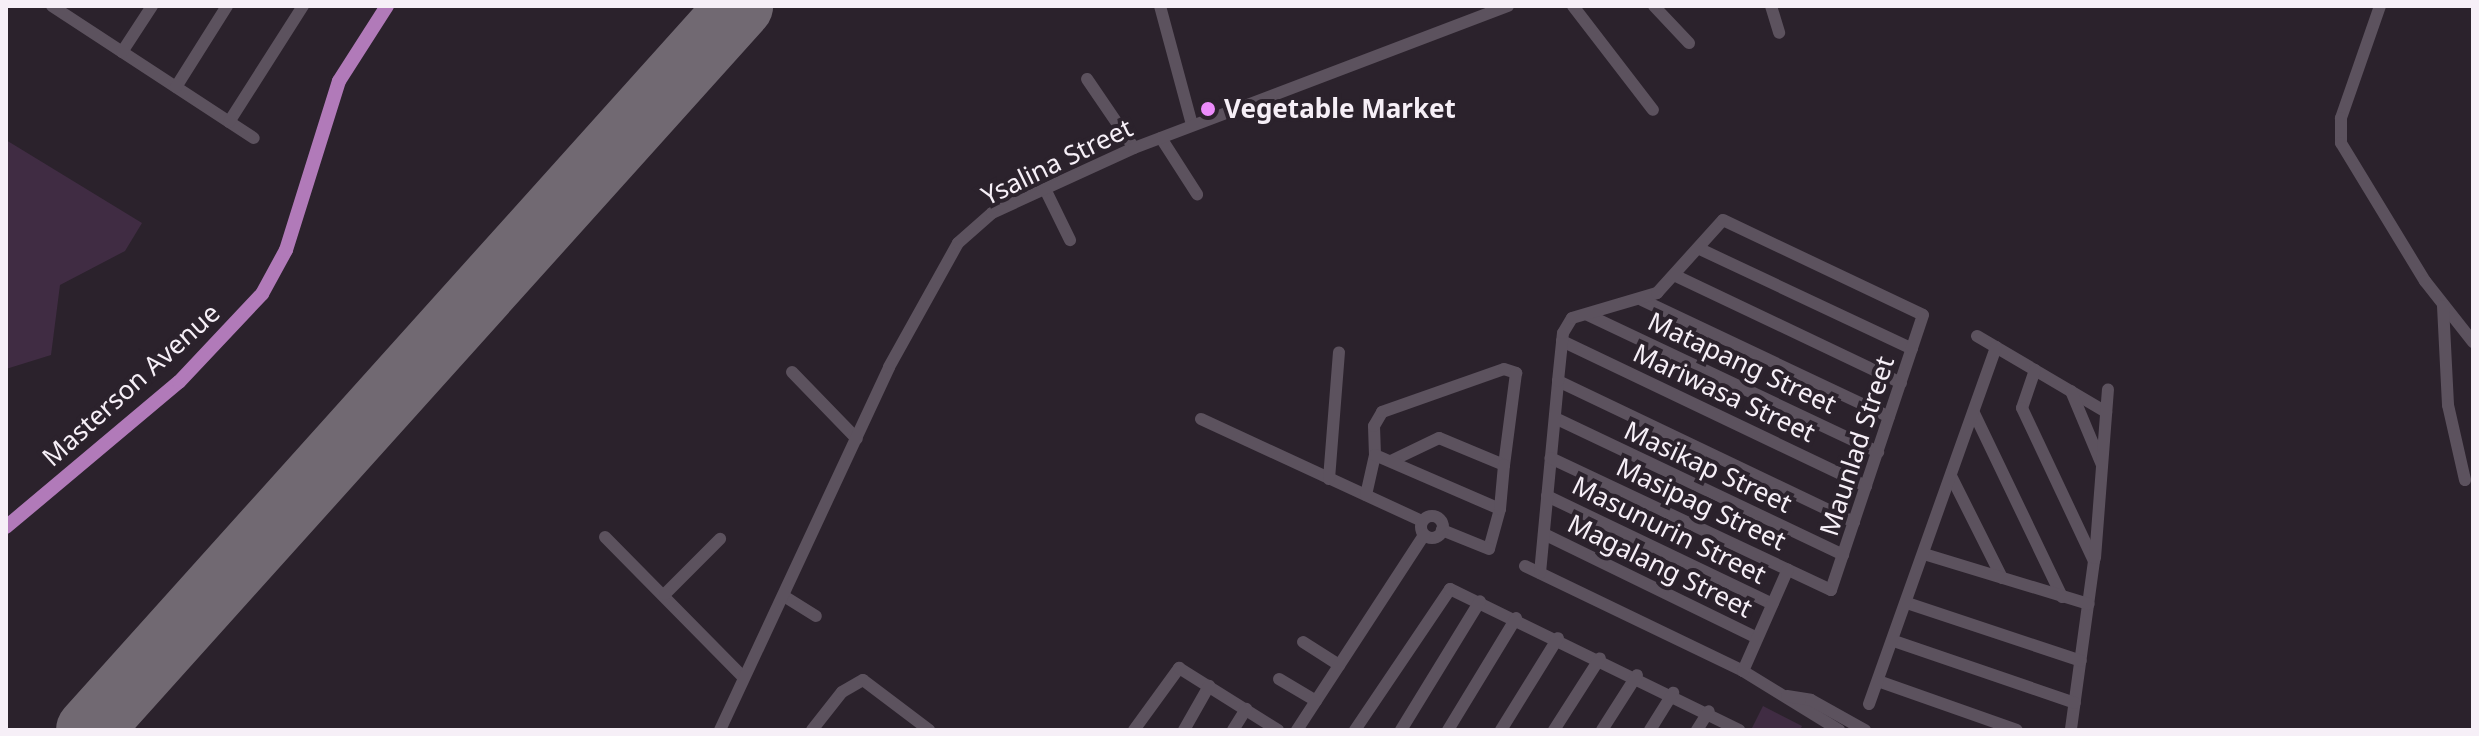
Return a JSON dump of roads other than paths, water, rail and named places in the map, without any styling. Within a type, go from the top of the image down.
[{"type":"main road","name":"Masterson Avenue","points":[[6,527],[179,382],[262,294],[286,250],[339,81],[387,6]]},
{"type":"street","points":[[122,52],[152,6]]},
{"type":"street","points":[[176,87],[227,6]]},
{"type":"street","points":[[229,122],[303,6]]},
{"type":"street","points":[[1160,6],[1192,125]]},
{"type":"street","name":"Ysalina Street","points":[[720,730],[743,677],[787,598],[857,439],[958,243],[992,213],[1134,148],[1508,6]]},
{"type":"street","points":[[1573,6],[1653,110]]},
{"type":"street","points":[[1654,6],[1689,43]]},
{"type":"street","points":[[1771,6],[1779,33]]},
{"type":"street","points":[[2380,6],[2341,118],[2341,143],[2443,306],[2473,342]]},
{"type":"street","points":[[57,8],[254,138]]},
{"type":"street","points":[[1087,79],[1134,148]]},
{"type":"street","points":[[1161,138],[1197,194]]},
{"type":"street","points":[[1045,189],[1070,240]]},
{"type":"street","name":"Maunlad Street","points":[[1702,250],[1723,220],[1923,315],[1831,590]]},
{"type":"street","points":[[1540,573],[1562,341],[1568,322],[1642,300],[1676,276],[1702,250],[1912,349]]},
{"type":"street","points":[[1676,276],[1901,383]]},
{"type":"street","points":[[1642,300],[1889,417]]},
{"type":"street","points":[[2443,306],[2448,405],[2465,480]]},
{"type":"street","name":"Matapang Street","points":[[1588,315],[1878,452]]},
{"type":"street","points":[[1977,336],[2106,412]]},
{"type":"street","name":"Mariwasa Street","points":[[1562,341],[1866,486]]},
{"type":"street","points":[[1869,704],[1894,641],[1996,347]]},
{"type":"street","points":[[1329,479],[1339,352]]},
{"type":"street","points":[[1297,730],[1424,535],[1442,530],[1489,549],[1500,509],[1516,373],[1504,369],[1382,412],[1374,426],[1375,455],[1366,495]]},
{"type":"street","points":[[2035,370],[2022,408],[2094,561]]},
{"type":"street","points":[[792,372],[857,439]]},
{"type":"street","points":[[1558,381],[1854,522]]},
{"type":"street","points":[[2071,730],[2094,561],[2108,389]]},
{"type":"street","points":[[2071,391],[2102,465]]},
{"type":"street","points":[[1974,413],[2062,597]]},
{"type":"street","name":"Masikap Street","points":[[1555,418],[1843,555]]},
{"type":"street","points":[[1201,419],[1422,521],[1436,517],[1442,530]]},
{"type":"street","points":[[1391,461],[1439,438],[1504,465]]},
{"type":"street","points":[[1375,455],[1500,509]]},
{"type":"street","name":"Masipag Street","points":[[1551,458],[1831,590]]},
{"type":"street","points":[[1951,476],[2002,578]]},
{"type":"street","name":"Masunurin Street","points":[[1547,496],[1772,604]]},
{"type":"street","points":[[1422,521],[1424,535]]},
{"type":"street","name":"Magalang Street","points":[[1544,534],[1757,638]]},
{"type":"street","points":[[605,537],[665,594],[743,677]]},
{"type":"street","points":[[665,594],[720,539]]},
{"type":"street","points":[[1924,554],[2089,604]]},
{"type":"street","points":[[1525,566],[1743,671],[1839,730]]},
{"type":"street","points":[[1743,671],[1788,569]]},
{"type":"street","points":[[1355,730],[1443,591],[1480,601],[1637,675],[1709,711],[1739,730]]},
{"type":"street","points":[[787,598],[816,616]]},
{"type":"street","points":[[1401,730],[1480,601]]},
{"type":"street","points":[[1907,603],[2081,661]]},
{"type":"street","points":[[1448,730],[1516,618]]},
{"type":"street","points":[[1501,730],[1558,638]]},
{"type":"street","points":[[1894,641],[2075,703]]},
{"type":"street","points":[[1303,642],[1339,665]]},
{"type":"street","points":[[1554,730],[1600,658]]},
{"type":"street","points":[[1134,730],[1173,670],[1209,686],[1278,730]]},
{"type":"street","points":[[1602,730],[1637,675]]},
{"type":"street","points":[[1279,679],[1316,701]]},
{"type":"street","points":[[812,730],[842,692],[863,680],[929,730]]},
{"type":"street","points":[[1878,681],[2017,730]]},
{"type":"street","points":[[1184,730],[1209,686]]},
{"type":"street","points":[[1650,730],[1673,693]]},
{"type":"street","points":[[1233,730],[1246,709]]},
{"type":"street","points":[[1697,730],[1709,711]]},
{"type":"street","points":[[1826,722],[1865,730]]},
{"type":"place","name":"Vegetable Market","points":[[1208,109]]}]
